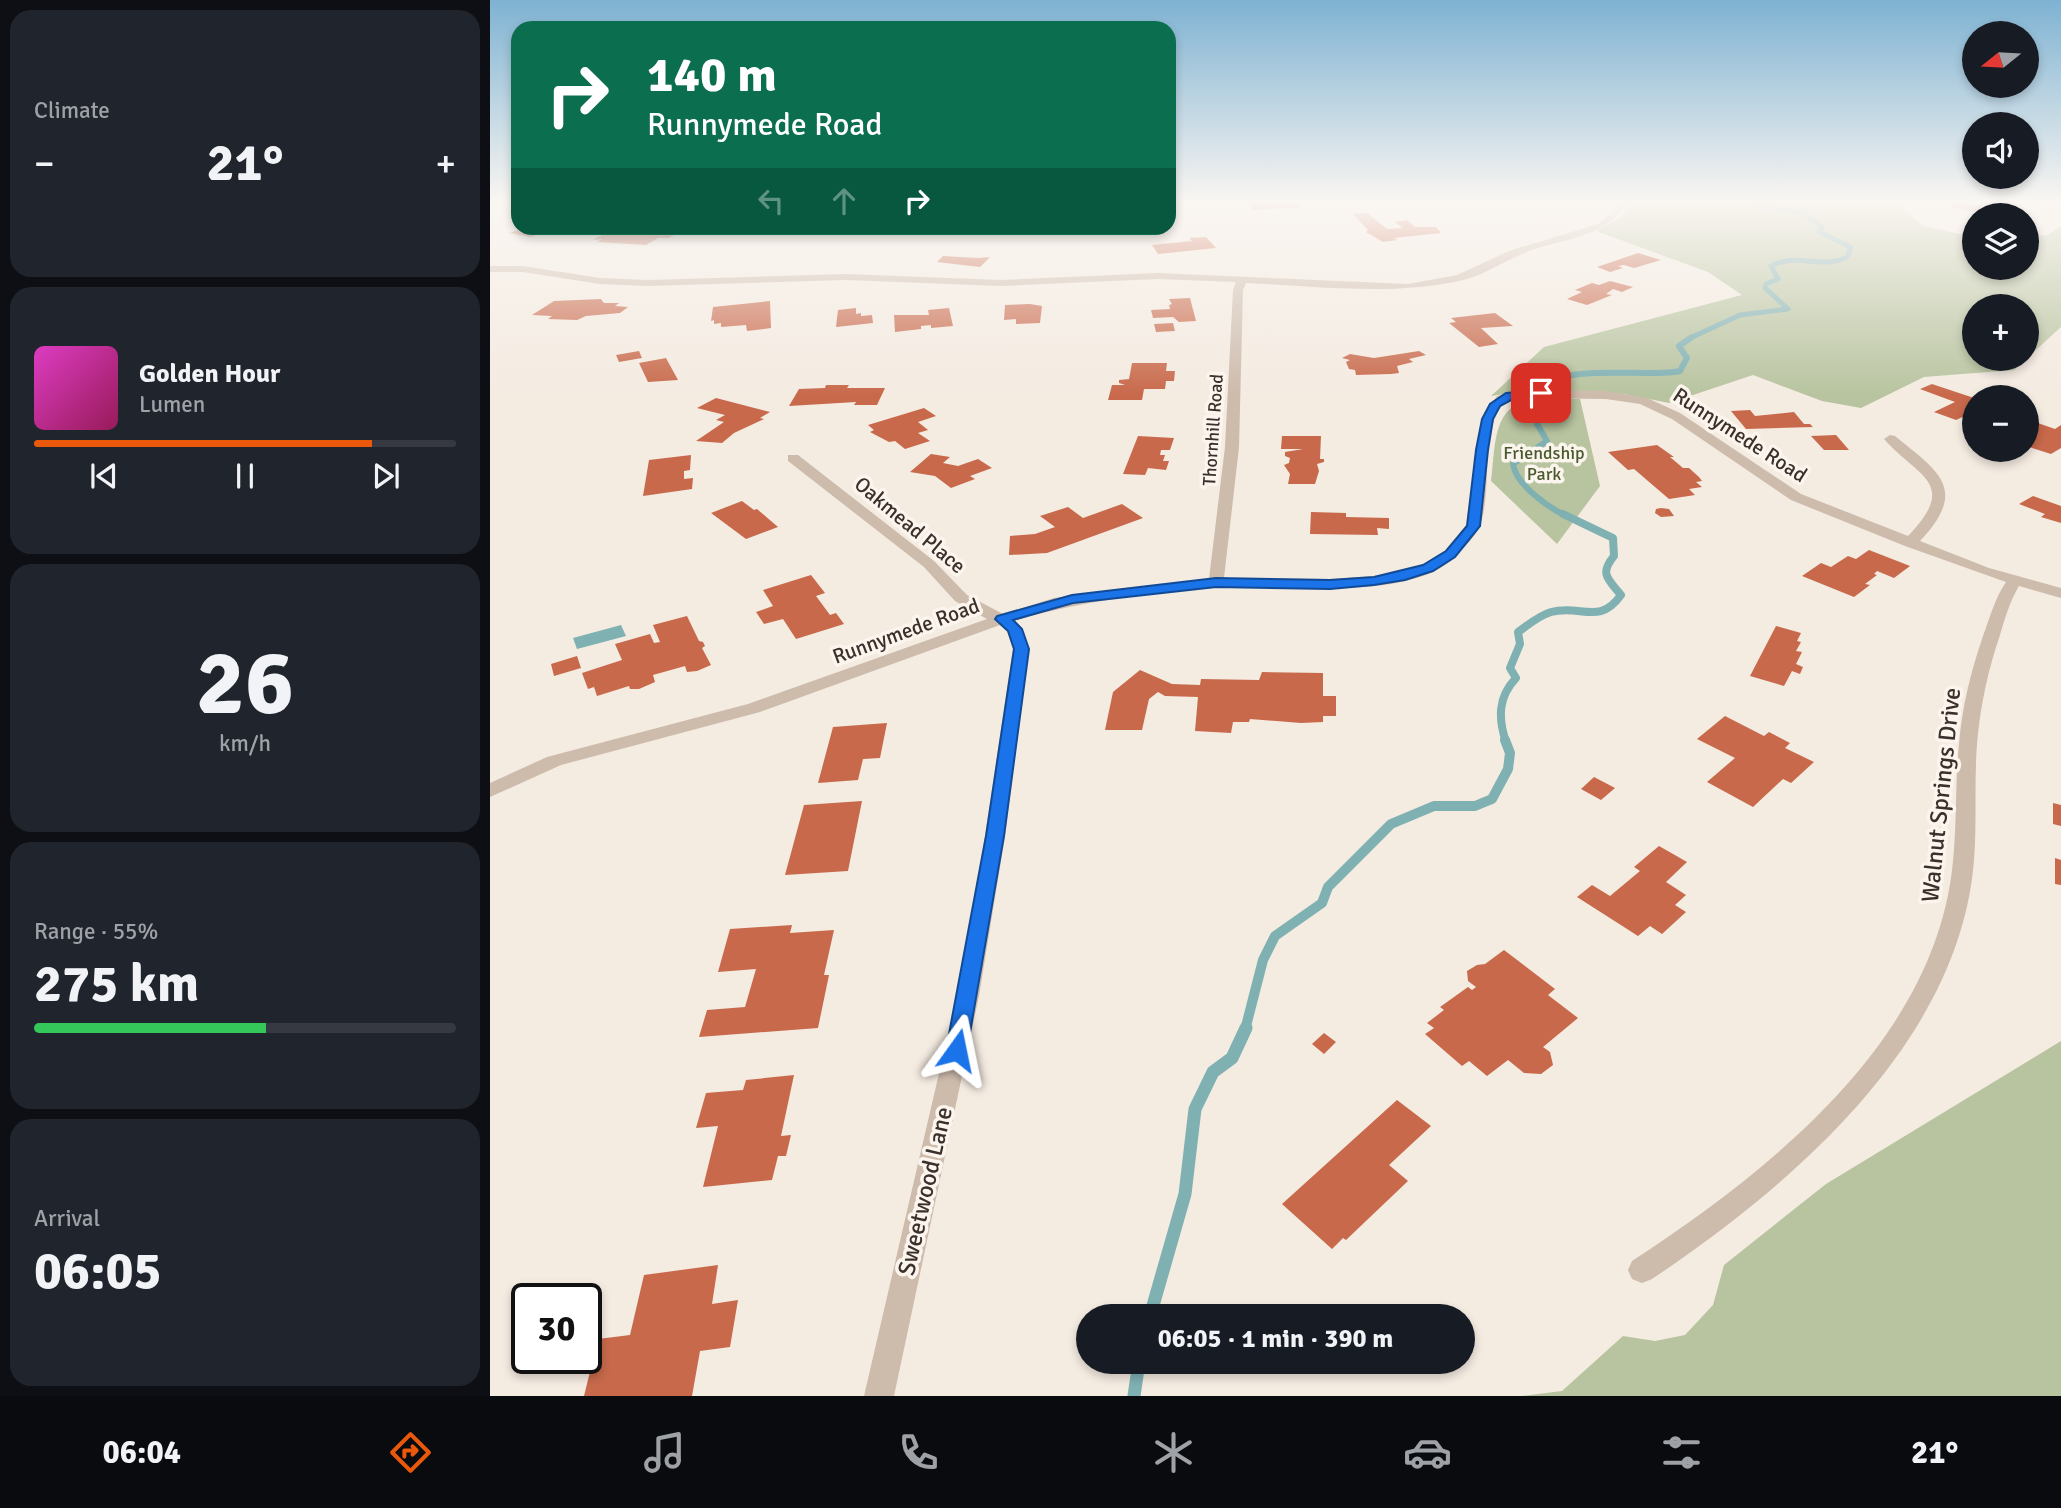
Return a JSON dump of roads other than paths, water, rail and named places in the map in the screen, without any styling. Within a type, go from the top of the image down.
[{"type":"street","points":[[490,269],[523,269],[600,281],[648,283],[846,277],[1001,283],[1158,276],[1385,288],[1436,284],[1460,278],[1487,265]]},
{"type":"street","name":"Thornhill Road","points":[[1216,583],[1232,447],[1238,290],[1242,279]]},
{"type":"street","name":"Runnymede Road","points":[[490,790],[554,761],[754,708],[1002,619],[1072,599],[1216,583],[1330,584],[1374,581],[1428,568],[1450,554],[1469,534],[1477,514],[1482,450],[1488,419],[1500,401],[1521,394],[1606,395],[1652,404],[1676,416],[1796,497],[1910,543],[2015,581],[2061,593]]},
{"type":"street","points":[[1890,439],[1928,468],[1940,488],[1937,513],[1930,525],[1910,543]]},
{"type":"street","name":"Oakmead Place","points":[[793,458],[929,564],[961,598],[981,611],[1002,619]]},
{"type":"street","name":"Walnut Springs Drive","points":[[1642,1270],[1687,1242],[1799,1151],[1861,1087],[1914,1010],[1938,965],[1954,922],[1962,873],[1966,759],[1973,706],[1982,660],[1999,611],[2015,581]]},
{"type":"street","name":"Sweetwood Lane","points":[[879,1396],[968,996],[995,836],[1021,649],[1014,629],[1002,619]]},
{"type":"water","points":[[621,625],[626,636],[577,649],[573,638]]},
{"type":"waterway","points":[[1691,337],[1740,315],[1788,309],[1765,288],[1766,284],[1778,279],[1773,265]]},
{"type":"waterway","points":[[1545,387],[1570,375],[1680,371],[1687,358],[1679,346],[1691,337]]},
{"type":"waterway","points":[[1538,405],[1537,424],[1547,441],[1513,464],[1515,472],[1526,487],[1542,501],[1566,516]]},
{"type":"waterway","points":[[1506,742],[1501,708],[1506,693],[1516,678],[1510,668],[1520,644],[1518,632],[1537,618],[1551,612],[1605,610],[1621,595],[1606,572],[1614,556],[1613,538],[1563,514]]},
{"type":"waterway","points":[[1245,1030],[1263,960],[1275,936],[1322,903],[1328,887],[1391,824],[1434,806],[1475,806],[1492,799],[1508,769],[1510,753],[1505,740]]},
{"type":"waterway","points":[[1153,1304],[1185,1194],[1195,1109],[1213,1072],[1232,1058],[1246,1028]]},
{"type":"waterway","points":[[1134,1396],[1137,1374]]},
{"type":"park label","name":"Friendship Park","points":[[1544,463]]}]
